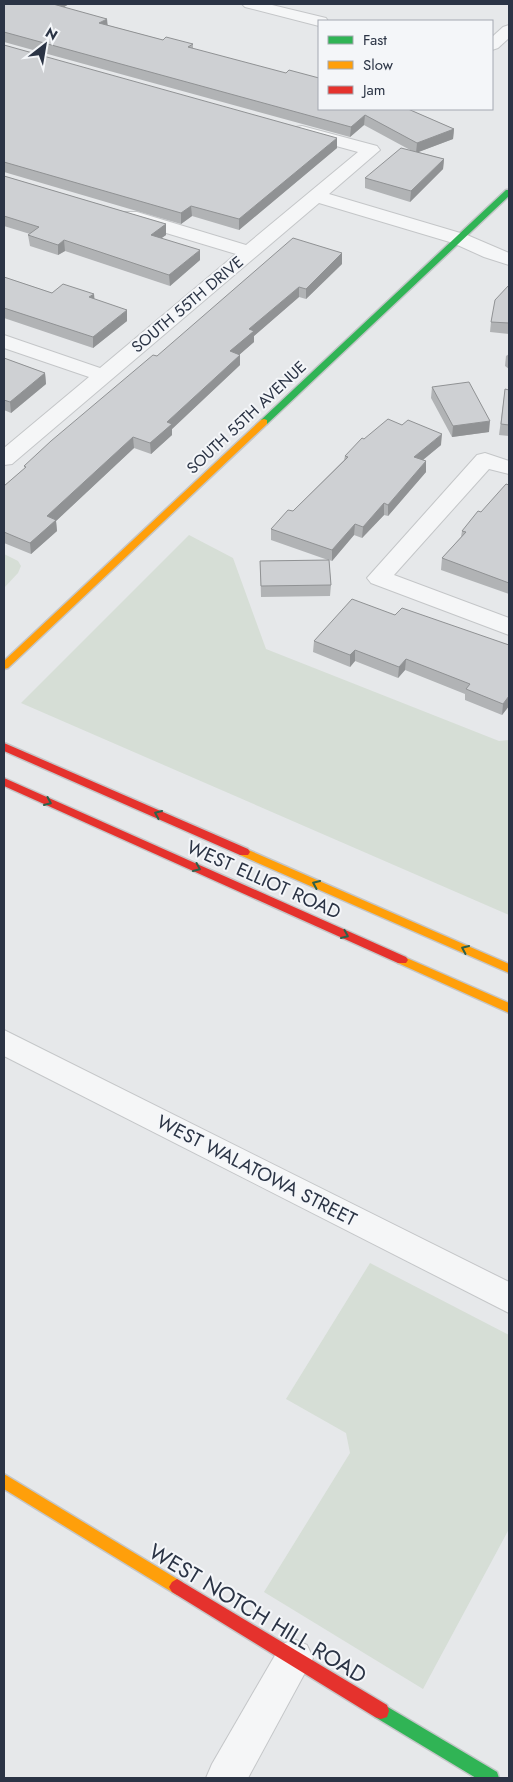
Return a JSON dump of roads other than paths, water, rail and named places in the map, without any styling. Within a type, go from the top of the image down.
[{"type":"street","points":[[250,4],[318,21]]},
{"type":"street","points":[[493,44],[509,30]]},
{"type":"street","name":"SOUTH 55TH DRIVE","points":[[4,459],[371,150],[286,126]]},
{"type":"street","name":"SOUTH 55TH AVENUE","points":[[4,666],[509,192]]},
{"type":"street","points":[[316,196],[460,239],[509,259]]},
{"type":"street","points":[[117,212],[249,252]]},
{"type":"street","points":[[460,239],[509,246]]},
{"type":"street","points":[[4,342],[102,375]]},
{"type":"street","points":[[509,468],[484,460],[379,578],[509,627]]},
{"type":"street","name":"WEST ELLIOT ROAD","points":[[4,747],[509,969]]},
{"type":"street","name":"WEST ELLIOT ROAD","points":[[4,782],[509,1008]]},
{"type":"street","name":"WEST WALATOWA STREET","points":[[4,1042],[509,1297]]},
{"type":"street","name":"WEST NOTCH HILL ROAD","points":[[4,1481],[491,1778]]},
{"type":"street","points":[[226,1778],[294,1658]]}]
